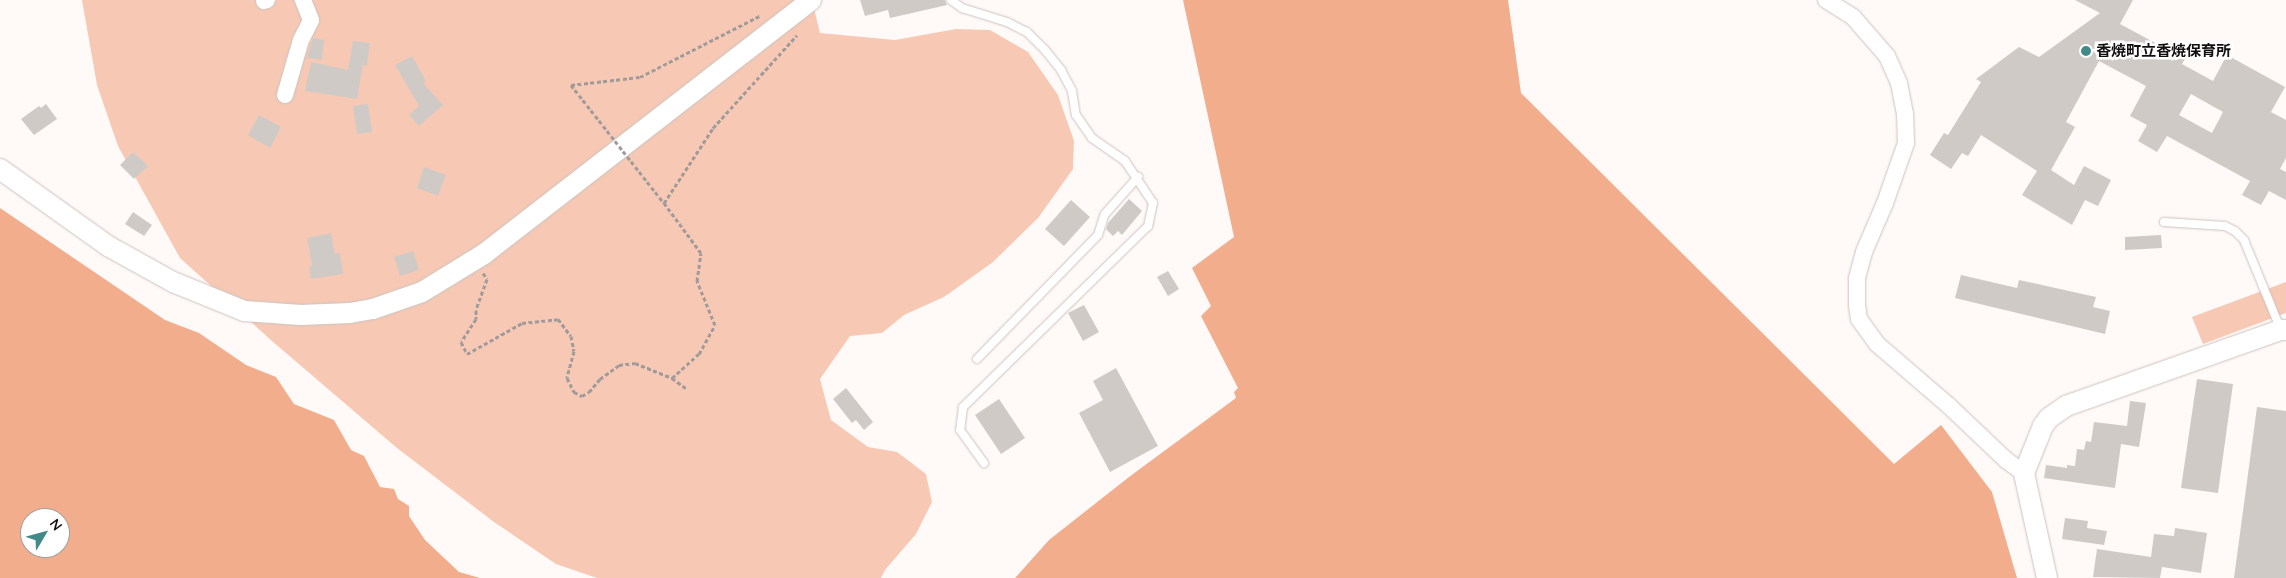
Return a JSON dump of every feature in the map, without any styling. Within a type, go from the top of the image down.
[{"type":"street","points":[[285,95],[301,40],[311,20],[303,0]]},
{"type":"street","points":[[0,169],[108,246],[172,282],[244,311],[301,315],[350,313],[373,309],[422,292],[475,260],[811,0]]},
{"type":"street","points":[[1826,0],[1853,17],[1886,56],[1899,83],[1905,114],[1906,143],[1885,203],[1864,252],[1857,279],[1859,319],[1876,344],[1948,405],[2006,460],[2024,473]]},
{"type":"street","points":[[2047,578],[2024,473],[2043,426],[2055,412],[2066,406],[2283,330]]},
{"type":"lane","points":[[951,0],[962,8],[1007,22],[1027,32],[1039,44],[1061,70],[1072,91],[1076,115],[1092,138],[1125,161],[1153,203],[1148,226],[963,407],[960,430],[984,462]]},
{"type":"lane","points":[[977,360],[1098,235],[1105,214],[1138,178]]},
{"type":"lane","points":[[2164,222],[2225,226],[2235,231],[2244,240],[2283,330]]},
{"type":"path","points":[[672,378],[699,354],[715,325],[697,281],[700,253],[664,203],[571,85],[640,77],[767,12]]},
{"type":"path","points":[[664,203],[713,128],[802,29]]},
{"type":"path","points":[[475,260],[487,279],[476,310],[476,319],[461,342],[467,354],[522,323],[558,320],[571,336],[574,351],[567,378],[574,392],[582,396],[619,365],[635,363],[672,378],[687,389]]},
{"type":"shaded area","points":[[82,0],[812,0],[820,33],[895,40],[956,29],[990,30],[1028,52],[1058,95],[1074,141],[1073,169],[1038,218],[993,262],[944,297],[904,315],[882,333],[850,336],[820,379],[831,420],[868,447],[897,452],[926,474],[932,502],[916,534],[885,570],[881,578],[597,578],[556,564],[494,522],[397,448],[272,341],[180,258],[118,146],[97,85]]},
{"type":"shaded area","points":[[1183,0],[1508,0],[1521,93],[1894,464],[1941,425],[1992,492],[2017,578],[1015,578],[1049,540],[1129,477],[1236,398],[1234,392],[1238,388],[1201,316],[1211,306],[1192,268],[1234,237]]},
{"type":"shaded area","points":[[0,208],[165,320],[199,333],[246,365],[276,377],[294,404],[334,420],[351,450],[364,456],[380,487],[394,489],[398,499],[409,506],[409,516],[425,540],[459,572],[480,578],[0,578]]},
{"type":"shaded area","points":[[2286,282],[2286,313],[2203,344],[2192,317]]},
{"type":"building","points":[[860,0],[945,0],[947,5],[890,18],[888,10],[865,16]]},
{"type":"building","points":[[2075,0],[2133,0],[2120,24],[2185,59],[2182,64],[2213,81],[2227,55],[2285,87],[2271,112],[2286,120],[2286,158],[2280,169],[2286,172],[2286,200],[2269,191],[2261,205],[2242,195],[2250,181],[2167,136],[2157,152],[2138,141],[2147,125],[2130,116],[2146,86],[2099,61],[2066,122],[2075,127],[2051,170],[2074,185],[2084,166],[2111,180],[2098,206],[2085,200],[2072,225],[2022,195],[2037,171],[1981,135],[1968,156],[1962,153],[1951,169],[1930,155],[1944,133],[1948,135],[1981,82],[1976,79],[2019,47],[2039,57],[2100,13]],"holes":[[[2191,94],[2223,112],[2212,133],[2179,115]]]},
{"type":"building","points":[[313,38],[324,40],[322,60],[307,58]]},
{"type":"building","points":[[353,41],[370,43],[367,66],[363,65],[357,99],[305,91],[311,62],[348,70]]},
{"type":"building","points":[[412,56],[426,81],[423,83],[443,105],[419,126],[409,115],[419,106],[395,65]]},
{"type":"building","points":[[46,104],[57,119],[34,135],[21,119],[39,106],[41,108]]},
{"type":"building","points":[[368,104],[372,132],[357,134],[353,106]]},
{"type":"building","points":[[259,115],[281,127],[270,148],[248,135]]},
{"type":"building","points":[[133,152],[148,166],[134,179],[120,165]]},
{"type":"building","points":[[424,167],[446,175],[438,196],[417,188]]},
{"type":"building","points":[[1129,199],[1142,211],[1122,235],[1118,231],[1113,236],[1106,229],[1108,223]]},
{"type":"building","points":[[1071,200],[1090,217],[1064,246],[1045,229]]},
{"type":"building","points":[[133,212],[152,225],[144,236],[125,224]]},
{"type":"building","points":[[331,233],[335,254],[340,253],[343,274],[311,279],[309,266],[312,266],[307,238]]},
{"type":"building","points":[[2161,235],[2162,248],[2125,250],[2125,237]]},
{"type":"building","points":[[413,251],[419,270],[400,276],[394,257]]},
{"type":"building","points":[[1168,271],[1179,289],[1168,296],[1157,277]]},
{"type":"building","points":[[1961,275],[2017,288],[2019,280],[2096,297],[2093,307],[2110,311],[2105,334],[1955,298]]},
{"type":"building","points":[[1084,305],[1099,332],[1083,341],[1068,313]]},
{"type":"building","points":[[1116,368],[1158,446],[1110,472],[1079,413],[1103,400],[1093,381]]},
{"type":"building","points":[[2197,379],[2233,384],[2218,493],[2181,488]]},
{"type":"building","points":[[846,388],[873,422],[864,430],[856,420],[852,423],[833,399]]},
{"type":"building","points":[[999,399],[1025,438],[1001,454],[975,415]]},
{"type":"building","points":[[2130,401],[2146,403],[2139,447],[2121,444],[2115,488],[2044,478],[2046,465],[2067,468],[2067,465],[2075,466],[2077,449],[2084,450],[2086,441],[2091,442],[2094,422],[2127,426]]},
{"type":"building","points":[[2257,407],[2286,411],[2286,578],[2234,578]]},
{"type":"building","points":[[2065,518],[2088,521],[2087,528],[2107,531],[2104,545],[2062,539]]},
{"type":"building","points":[[2175,528],[2207,533],[2201,573],[2162,567],[2160,578],[2093,577],[2097,549],[2151,557],[2154,534],[2174,536]]},
{"type":"place","name":"香焼町立香焼保育所","points":[[2086,51]]}]
